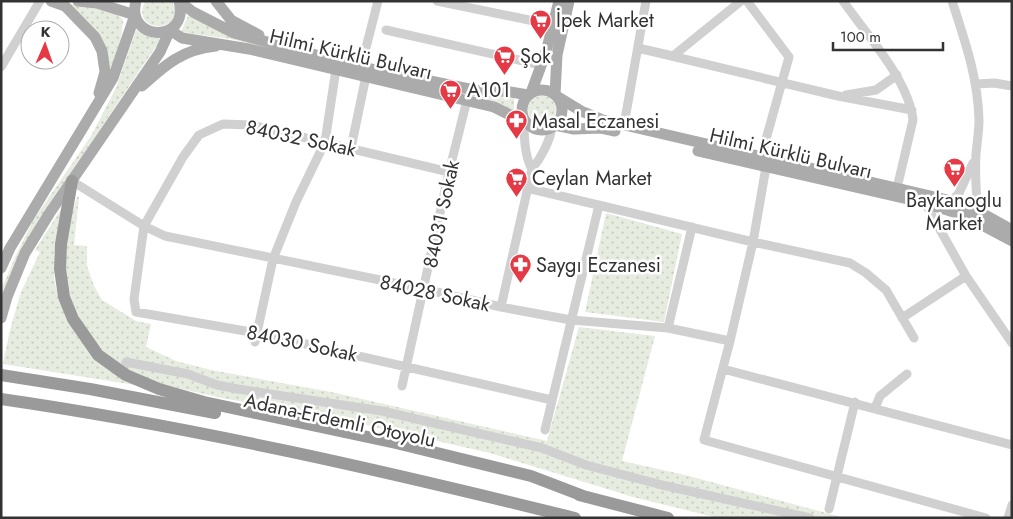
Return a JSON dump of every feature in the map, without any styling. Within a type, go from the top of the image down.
[{"type":"highway","points":[[72,181],[61,244],[60,269],[64,297],[73,319],[98,354],[126,375],[160,389],[204,402],[396,442],[531,476],[586,497]]},
{"type":"highway","name":"Adana-Erdemli Otoyolu","points":[[5,376],[90,389],[320,434],[668,518]]},
{"type":"highway","name":"Adana-Erdemli Otoyolu","points":[[3,404],[99,414],[240,441],[443,486],[575,518]]},
{"type":"main road","points":[[51,1],[65,6],[96,37],[102,51],[105,72],[93,112]]},
{"type":"main road","points":[[78,1],[97,3],[135,15]]},
{"type":"main road","points":[[1,268],[19,233],[113,78],[135,15],[136,1]]},
{"type":"main road","points":[[1,318],[7,297],[25,253],[160,52],[170,30],[177,23],[180,16],[180,1]]},
{"type":"main road","name":"Hilmi Kürklü Bulvarı","points":[[180,1],[196,14],[234,33],[276,44],[364,72],[494,107],[512,116],[524,119]]},
{"type":"main road","points":[[216,1],[231,20],[276,44]]},
{"type":"main road","points":[[559,1],[546,52],[530,94],[522,106],[524,119],[532,127],[538,129],[553,126],[561,117],[562,110],[557,96],[557,55],[569,1]]},
{"type":"main road","points":[[135,15],[138,23],[150,32],[158,33],[170,30]]},
{"type":"main road","name":"Hilmi Kürklü Bulvarı","points":[[170,30],[182,38],[230,45],[336,69],[484,92],[505,91],[530,94]]},
{"type":"main road","points":[[131,95],[168,63],[184,53],[207,47],[230,45]]},
{"type":"main road","points":[[530,94],[546,90],[557,96]]},
{"type":"main road","name":"Hilmi Kürklü Bulvarı","points":[[557,96],[581,111],[603,120],[925,203],[963,215],[1012,241]]},
{"type":"main road","name":"Hilmi Kürklü Bulvarı","points":[[553,126],[574,129],[601,128],[897,188],[952,201],[978,211],[1012,230]]},
{"type":"street","points":[[1,67],[40,1]]},
{"type":"street","points":[[351,148],[378,1]]},
{"type":"street","points":[[437,1],[474,5],[553,25]]},
{"type":"street","points":[[624,125],[646,1]]},
{"type":"street","points":[[638,48],[673,56],[742,1]]},
{"type":"street","points":[[747,1],[789,57],[764,162],[752,242],[730,341],[704,440],[986,518]]},
{"type":"street","points":[[843,1],[897,75],[912,110],[913,120],[897,188]]},
{"type":"street","points":[[952,1],[971,61],[976,84],[979,122],[976,156],[978,211]]},
{"type":"street","points":[[386,30],[541,66]]},
{"type":"street","points":[[638,48],[838,96],[912,110]]},
{"type":"street","points":[[255,338],[274,259],[296,202],[325,142],[336,69]]},
{"type":"street","points":[[838,96],[876,90],[897,75]]},
{"type":"street","points":[[976,84],[994,83],[1012,86]]},
{"type":"street","name":"84031 Sokak","points":[[402,386],[449,172],[467,100]]},
{"type":"street","points":[[524,119],[528,162],[532,169]]},
{"type":"street","name":"84032 Sokak","points":[[144,226],[199,135],[223,124],[251,125],[449,172]]},
{"type":"street","points":[[502,307],[532,169],[551,136],[553,126]]},
{"type":"street","points":[[952,201],[967,179],[976,156]]},
{"type":"street","name":"84028 Sokak","points":[[72,181],[144,226],[165,236],[571,320],[668,328],[730,341]]},
{"type":"street","points":[[527,188],[752,242],[850,263],[866,273],[886,290],[914,338]]},
{"type":"street","points":[[925,203],[966,276],[1012,343]]},
{"type":"street","points":[[546,430],[599,205]]},
{"type":"street","name":"84030 Sokak","points":[[144,226],[134,299],[136,312],[255,338],[406,366],[552,400]]},
{"type":"street","points":[[668,328],[692,227]]},
{"type":"street","points":[[902,318],[966,276]]},
{"type":"street","points":[[126,362],[188,374],[218,385],[238,389],[382,411],[450,426],[542,448],[586,465],[662,485],[810,518]]},
{"type":"street","points":[[723,368],[1012,445]]},
{"type":"street","points":[[875,408],[880,396],[906,374]]},
{"type":"street","points":[[829,509],[855,402]]},
{"type":"street","points":[[1008,518],[1012,505]]},
{"type":"shaded area","points":[[145,1],[172,1],[175,12],[172,20],[158,26],[151,25],[145,20],[142,12]]},
{"type":"shaded area","points":[[69,4],[91,6],[112,11],[123,20],[119,46],[109,71]]},
{"type":"shaded area","points":[[188,16],[232,37],[483,96],[514,98],[514,111],[482,98],[333,65],[231,39],[181,32]]},
{"type":"shaded area","points":[[136,30],[147,36],[161,39],[38,221],[1,306],[1,290],[16,255],[34,219],[91,136],[116,88]]},
{"type":"shaded area","points":[[542,96],[552,100],[556,110],[552,120],[542,124],[532,120],[528,110],[532,100]]},
{"type":"shaded area","points":[[77,197],[79,197],[74,245],[87,246],[87,266],[94,286],[102,300],[136,321],[151,324],[146,347],[176,361],[211,370],[331,392],[547,441],[579,327],[655,336],[622,461],[685,475],[845,518],[718,518],[633,497],[490,453],[340,419],[222,398],[160,384],[122,367],[104,354],[89,334],[76,311],[69,293],[65,270],[68,225]]},
{"type":"shaded area","points":[[63,206],[54,253],[54,278],[59,301],[73,329],[135,385],[3,364],[21,292],[40,252],[35,250]]},
{"type":"shaded area","points":[[606,213],[682,234],[664,322],[585,312]]},
{"type":"place","name":"İpek Market","points":[[540,39]]},
{"type":"place","name":"Şok","points":[[504,75]]},
{"type":"place","name":"A101","points":[[451,109]]},
{"type":"place","name":"Masal Eczanesi","points":[[516,140]]},
{"type":"place","name":"Baykanoglu Market","points":[[954,187]]},
{"type":"place","name":"Ceylan Market","points":[[516,197]]},
{"type":"place","name":"Saygı Eczanesi","points":[[520,284]]}]
